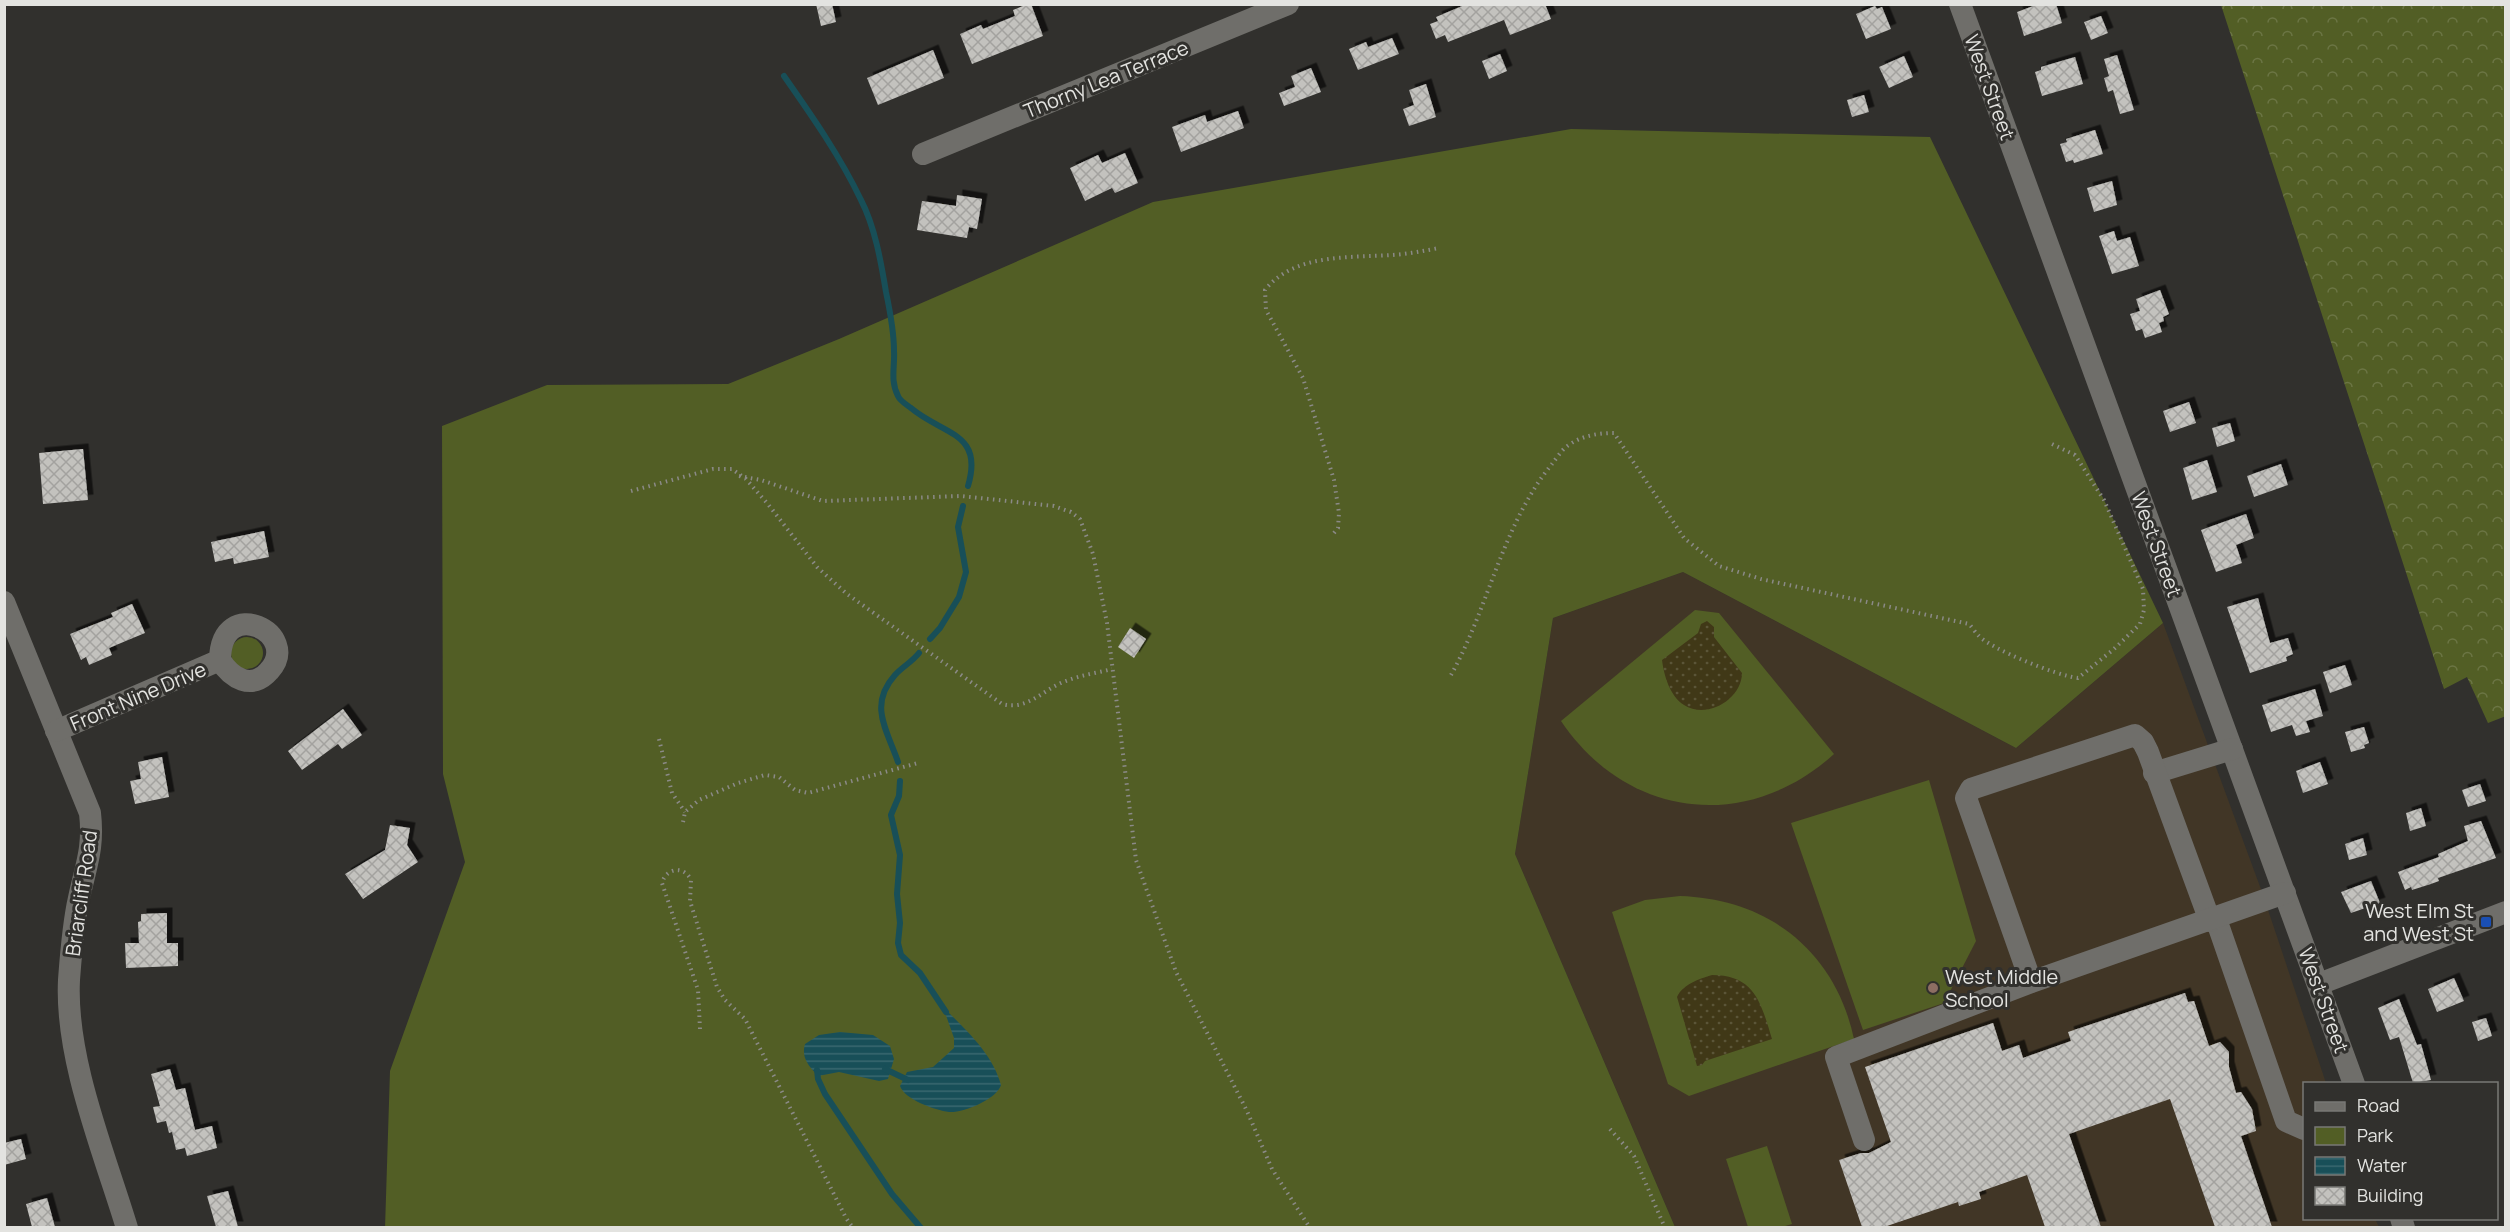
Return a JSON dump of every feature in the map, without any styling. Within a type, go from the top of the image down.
[{"type":"street","name":"Thorny Lea Terrace","points":[[923,154],[1288,4]]},
{"type":"street","name":"West Street","points":[[1960,4],[2354,1082]]},
{"type":"street","name":"Briarcliff Road","points":[[4,602],[90,813],[93,837],[78,900],[69,979],[72,1030],[87,1098],[127,1227]]},
{"type":"street","name":"Front Nine Drive","points":[[56,731],[220,660]]},
{"type":"street","points":[[2031,982],[1966,798],[1967,793],[1971,789],[2135,735],[2143,742],[2213,920],[2286,1121],[2303,1129]]},
{"type":"street","points":[[2154,773],[2232,748]]},
{"type":"street","points":[[1864,1140],[1836,1057],[2031,982],[2286,893]]},
{"type":"street","points":[[2319,984],[2505,912]]},
{"type":"path","points":[[1334,533],[1338,528],[1339,513],[1334,480],[1303,378],[1266,310],[1265,290],[1274,278],[1317,261],[1353,256],[1415,253],[1438,248]]},
{"type":"path","points":[[1451,675],[1463,654],[1516,522],[1540,479],[1566,447],[1594,433],[1614,433],[1684,538],[1719,566],[1761,579],[1969,624],[1979,637],[2029,663],[2066,677],[2078,678],[2114,650],[2140,624],[2144,610],[2143,589],[2104,500],[2075,455],[2052,444]]},
{"type":"path","points":[[631,491],[713,469],[732,469],[746,479],[767,503],[817,567],[848,594],[1002,704],[1026,705],[1064,681],[1112,669]]},
{"type":"path","points":[[739,476],[761,480],[822,501],[951,495],[1054,506],[1071,512],[1080,519],[1093,554],[1107,624],[1136,860],[1176,972],[1247,1111],[1272,1169],[1310,1227]]},
{"type":"path","points":[[659,739],[672,793],[685,812]]},
{"type":"path","points":[[683,822],[685,812],[699,800],[738,783],[765,775],[779,777],[795,790],[808,793],[918,764]]},
{"type":"path","points":[[700,1029],[698,990],[662,883],[666,874],[674,870],[683,872],[691,880],[690,901],[717,987],[725,1000],[745,1019],[846,1218],[853,1227]]},
{"type":"path","points":[[1610,1129],[1634,1156],[1665,1227]]},
{"type":"shaded area","name":"West Middle School","points":[[1683,572],[2016,748],[2163,623],[2262,892],[2326,1082],[2303,1082],[2303,1220],[2376,1220],[2379,1227],[1675,1227],[1515,854],[1553,618]]},
{"type":"green space","points":[[2221,5],[2505,5],[2506,716],[2488,723],[2467,677],[2444,689]]},
{"type":"green space","points":[[1571,129],[1930,137],[2163,623],[2016,748],[1683,572],[1553,618],[1515,854],[1675,1227],[385,1228],[390,1071],[465,862],[443,774],[442,426],[547,385],[728,384],[839,339],[1153,202]]},
{"type":"green space","points":[[1695,610],[1719,613],[1834,754],[1800,779],[1764,796],[1727,804],[1690,804],[1653,795],[1619,779],[1588,754],[1561,721]]},
{"type":"green space","points":[[247,637],[258,642],[263,653],[258,664],[247,669],[236,664],[231,653],[236,642]]},
{"type":"green space","points":[[1929,780],[1976,941],[1944,1003],[1863,1030],[1791,823]]},
{"type":"green space","points":[[1680,896],[1712,899],[1742,907],[1769,919],[1793,936],[1814,956],[1831,980],[1845,1008],[1854,1039],[1689,1096],[1668,1084],[1612,912],[1645,900]]},
{"type":"green space","points":[[1767,1146],[1792,1224],[1782,1227],[1748,1227],[1726,1159]]},
{"type":"sand","points":[[1707,621],[1714,627],[1714,637],[1742,673],[1736,691],[1730,699],[1712,708],[1693,709],[1679,701],[1671,691],[1662,660],[1698,633],[1701,624]]},
{"type":"sand","points":[[1712,975],[1726,976],[1747,986],[1760,1003],[1772,1039],[1705,1061],[1702,1065],[1697,1066],[1677,997],[1687,985]]},
{"type":"water","points":[[943,1007],[985,1052],[1001,1085],[987,1100],[971,1108],[955,1112],[921,1104],[908,1096],[900,1086],[907,1072],[933,1067],[954,1048],[954,1038]]},
{"type":"water","points":[[840,1032],[873,1035],[890,1046],[894,1059],[888,1079],[879,1081],[839,1072],[818,1076],[805,1058],[805,1044],[819,1035]]},
{"type":"building","points":[[816,4],[832,4],[836,22],[821,26]]},
{"type":"building","points":[[1031,4],[1043,36],[972,64],[960,34],[981,25],[983,29],[1015,16],[1013,10]]},
{"type":"building","points":[[1467,4],[1545,4],[1551,19],[1510,35],[1504,20],[1448,42],[1445,35],[1436,39],[1430,24],[1438,21],[1436,17]]},
{"type":"building","points":[[2039,4],[2056,4],[2062,23],[2024,36],[2017,12]]},
{"type":"building","points":[[1875,6],[1877,9],[1882,7],[1891,29],[1866,39],[1856,14]]},
{"type":"building","points":[[2101,16],[2108,33],[2091,40],[2084,22]]},
{"type":"building","points":[[1392,38],[1399,54],[1358,70],[1349,49],[1366,42],[1368,47]]},
{"type":"building","points":[[933,50],[944,78],[878,105],[867,78]]},
{"type":"building","points":[[1500,54],[1507,71],[1489,79],[1482,61]]},
{"type":"building","points":[[2117,55],[2134,110],[2120,114],[2113,90],[2108,92],[2104,78],[2109,76],[2104,59]]},
{"type":"building","points":[[1904,56],[1913,77],[1889,88],[1879,67]]},
{"type":"building","points":[[2075,57],[2083,84],[2042,96],[2035,72],[2041,70],[2041,67]]},
{"type":"building","points":[[1311,68],[1321,92],[1284,106],[1279,93],[1295,87],[1291,76]]},
{"type":"building","points":[[1426,84],[1436,117],[1409,126],[1403,109],[1414,105],[1409,90]]},
{"type":"building","points":[[1864,95],[1869,112],[1852,117],[1847,100]]},
{"type":"building","points":[[1238,111],[1244,128],[1181,152],[1172,127],[1205,115],[1207,122]]},
{"type":"building","points":[[2095,130],[2103,154],[2074,163],[2073,160],[2066,162],[2060,144],[2067,142],[2066,139]]},
{"type":"building","points":[[1125,153],[1138,183],[1115,193],[1112,188],[1085,201],[1070,168],[1098,155],[1102,163]]},
{"type":"building","points":[[2112,181],[2117,205],[2094,212],[2087,188]]},
{"type":"building","points":[[957,195],[982,199],[977,229],[969,227],[967,238],[917,230],[922,201],[956,206]]},
{"type":"building","points":[[2114,231],[2117,241],[2130,237],[2139,266],[2112,274],[2099,236]]},
{"type":"building","points":[[2160,290],[2169,314],[2163,317],[2164,321],[2159,323],[2162,332],[2145,338],[2142,329],[2136,331],[2130,314],[2140,311],[2136,299]]},
{"type":"building","points":[[2189,402],[2196,423],[2170,432],[2163,411]]},
{"type":"building","points":[[2230,423],[2235,441],[2217,447],[2212,428]]},
{"type":"building","points":[[83,449],[88,500],[43,504],[39,453]]},
{"type":"building","points":[[2207,460],[2217,492],[2192,500],[2183,468]]},
{"type":"building","points":[[2281,464],[2288,485],[2254,497],[2247,476]]},
{"type":"building","points":[[2246,514],[2254,538],[2236,545],[2242,563],[2216,572],[2201,530]]},
{"type":"building","points":[[264,531],[269,557],[234,564],[233,558],[215,562],[211,542]]},
{"type":"building","points":[[2258,598],[2270,643],[2288,638],[2293,654],[2286,657],[2287,661],[2250,673],[2227,607]]},
{"type":"building","points":[[132,604],[145,633],[109,648],[112,655],[89,665],[86,657],[81,660],[70,634],[113,617],[111,613]]},
{"type":"building","points":[[1130,628],[1146,639],[1134,658],[1118,647]]},
{"type":"building","points":[[2345,665],[2352,685],[2330,693],[2323,672]]},
{"type":"building","points":[[2315,689],[2323,716],[2306,721],[2310,732],[2296,736],[2292,725],[2271,732],[2262,705]]},
{"type":"building","points":[[343,709],[362,735],[342,749],[338,744],[302,770],[288,751]]},
{"type":"building","points":[[2364,727],[2369,743],[2364,745],[2365,748],[2351,752],[2345,732]]},
{"type":"building","points":[[162,757],[169,797],[135,804],[130,781],[141,779],[138,762]]},
{"type":"building","points":[[2320,762],[2328,784],[2303,793],[2296,771]]},
{"type":"building","points":[[2480,784],[2486,801],[2468,807],[2462,790]]},
{"type":"building","points":[[2421,808],[2426,826],[2410,831],[2406,813]]},
{"type":"building","points":[[2481,821],[2496,858],[2438,878],[2439,881],[2431,884],[2405,890],[2398,872],[2439,857],[2438,854],[2468,841],[2464,826]]},
{"type":"building","points":[[390,825],[410,828],[407,845],[418,862],[363,899],[345,874],[385,850]]},
{"type":"building","points":[[2363,838],[2367,855],[2349,860],[2345,844]]},
{"type":"building","points":[[2371,881],[2380,903],[2351,913],[2341,892]]},
{"type":"building","points":[[167,913],[167,943],[178,943],[178,966],[126,968],[125,943],[139,943],[138,922],[141,921],[141,914]]},
{"type":"building","points":[[2454,978],[2464,1001],[2437,1012],[2428,989]]},
{"type":"building","points":[[2185,993],[2188,1002],[2194,1001],[2209,1046],[2220,1042],[2229,1052],[2229,1067],[2236,1093],[2241,1092],[2252,1109],[2256,1131],[2241,1136],[2272,1227],[2215,1227],[2170,1099],[2069,1134],[2101,1227],[2045,1227],[2027,1175],[1979,1192],[1981,1199],[1959,1206],[1958,1202],[1884,1227],[1862,1227],[1839,1160],[1861,1153],[1869,1153],[1891,1142],[1865,1067],[1993,1023],[2002,1051],[2019,1045],[2023,1058],[2071,1041],[2068,1032]]},
{"type":"building","points":[[2399,999],[2417,1045],[2421,1044],[2431,1080],[2413,1082],[2399,1037],[2390,1040],[2378,1008]]},
{"type":"building","points":[[2486,1018],[2492,1036],[2478,1041],[2472,1022]]},
{"type":"building","points":[[170,1069],[176,1090],[185,1088],[195,1130],[212,1126],[217,1148],[187,1156],[185,1148],[176,1150],[172,1132],[169,1133],[166,1121],[157,1123],[153,1107],[160,1106],[151,1074]]},
{"type":"building","points":[[21,1139],[26,1159],[4,1165],[4,1143]]},
{"type":"building","points":[[228,1191],[238,1227],[216,1227],[207,1196]]},
{"type":"building","points":[[47,1198],[55,1227],[32,1227],[26,1204]]},
{"type":"waterway","points":[[784,76],[835,152],[866,210],[880,257],[894,344],[893,379],[898,396],[923,417],[958,437],[965,445],[970,455],[971,468],[968,486]]},
{"type":"waterway","points":[[930,639],[940,628],[959,597],[966,572],[958,527],[963,506]]},
{"type":"waterway","points":[[898,762],[885,728],[881,707],[887,686],[895,675],[919,653]]},
{"type":"waterway","points":[[900,781],[899,796],[891,815],[900,855],[897,894],[900,923],[898,943],[901,955],[920,973],[946,1012]]},
{"type":"waterway","points":[[885,1069],[908,1080]]},
{"type":"waterway","points":[[817,1070],[818,1079],[825,1094],[892,1194],[921,1228]]},
{"type":"place","name":"West Elm St and West St","points":[[2486,922]]},
{"type":"place","name":"West Middle School","points":[[1933,988]]}]
